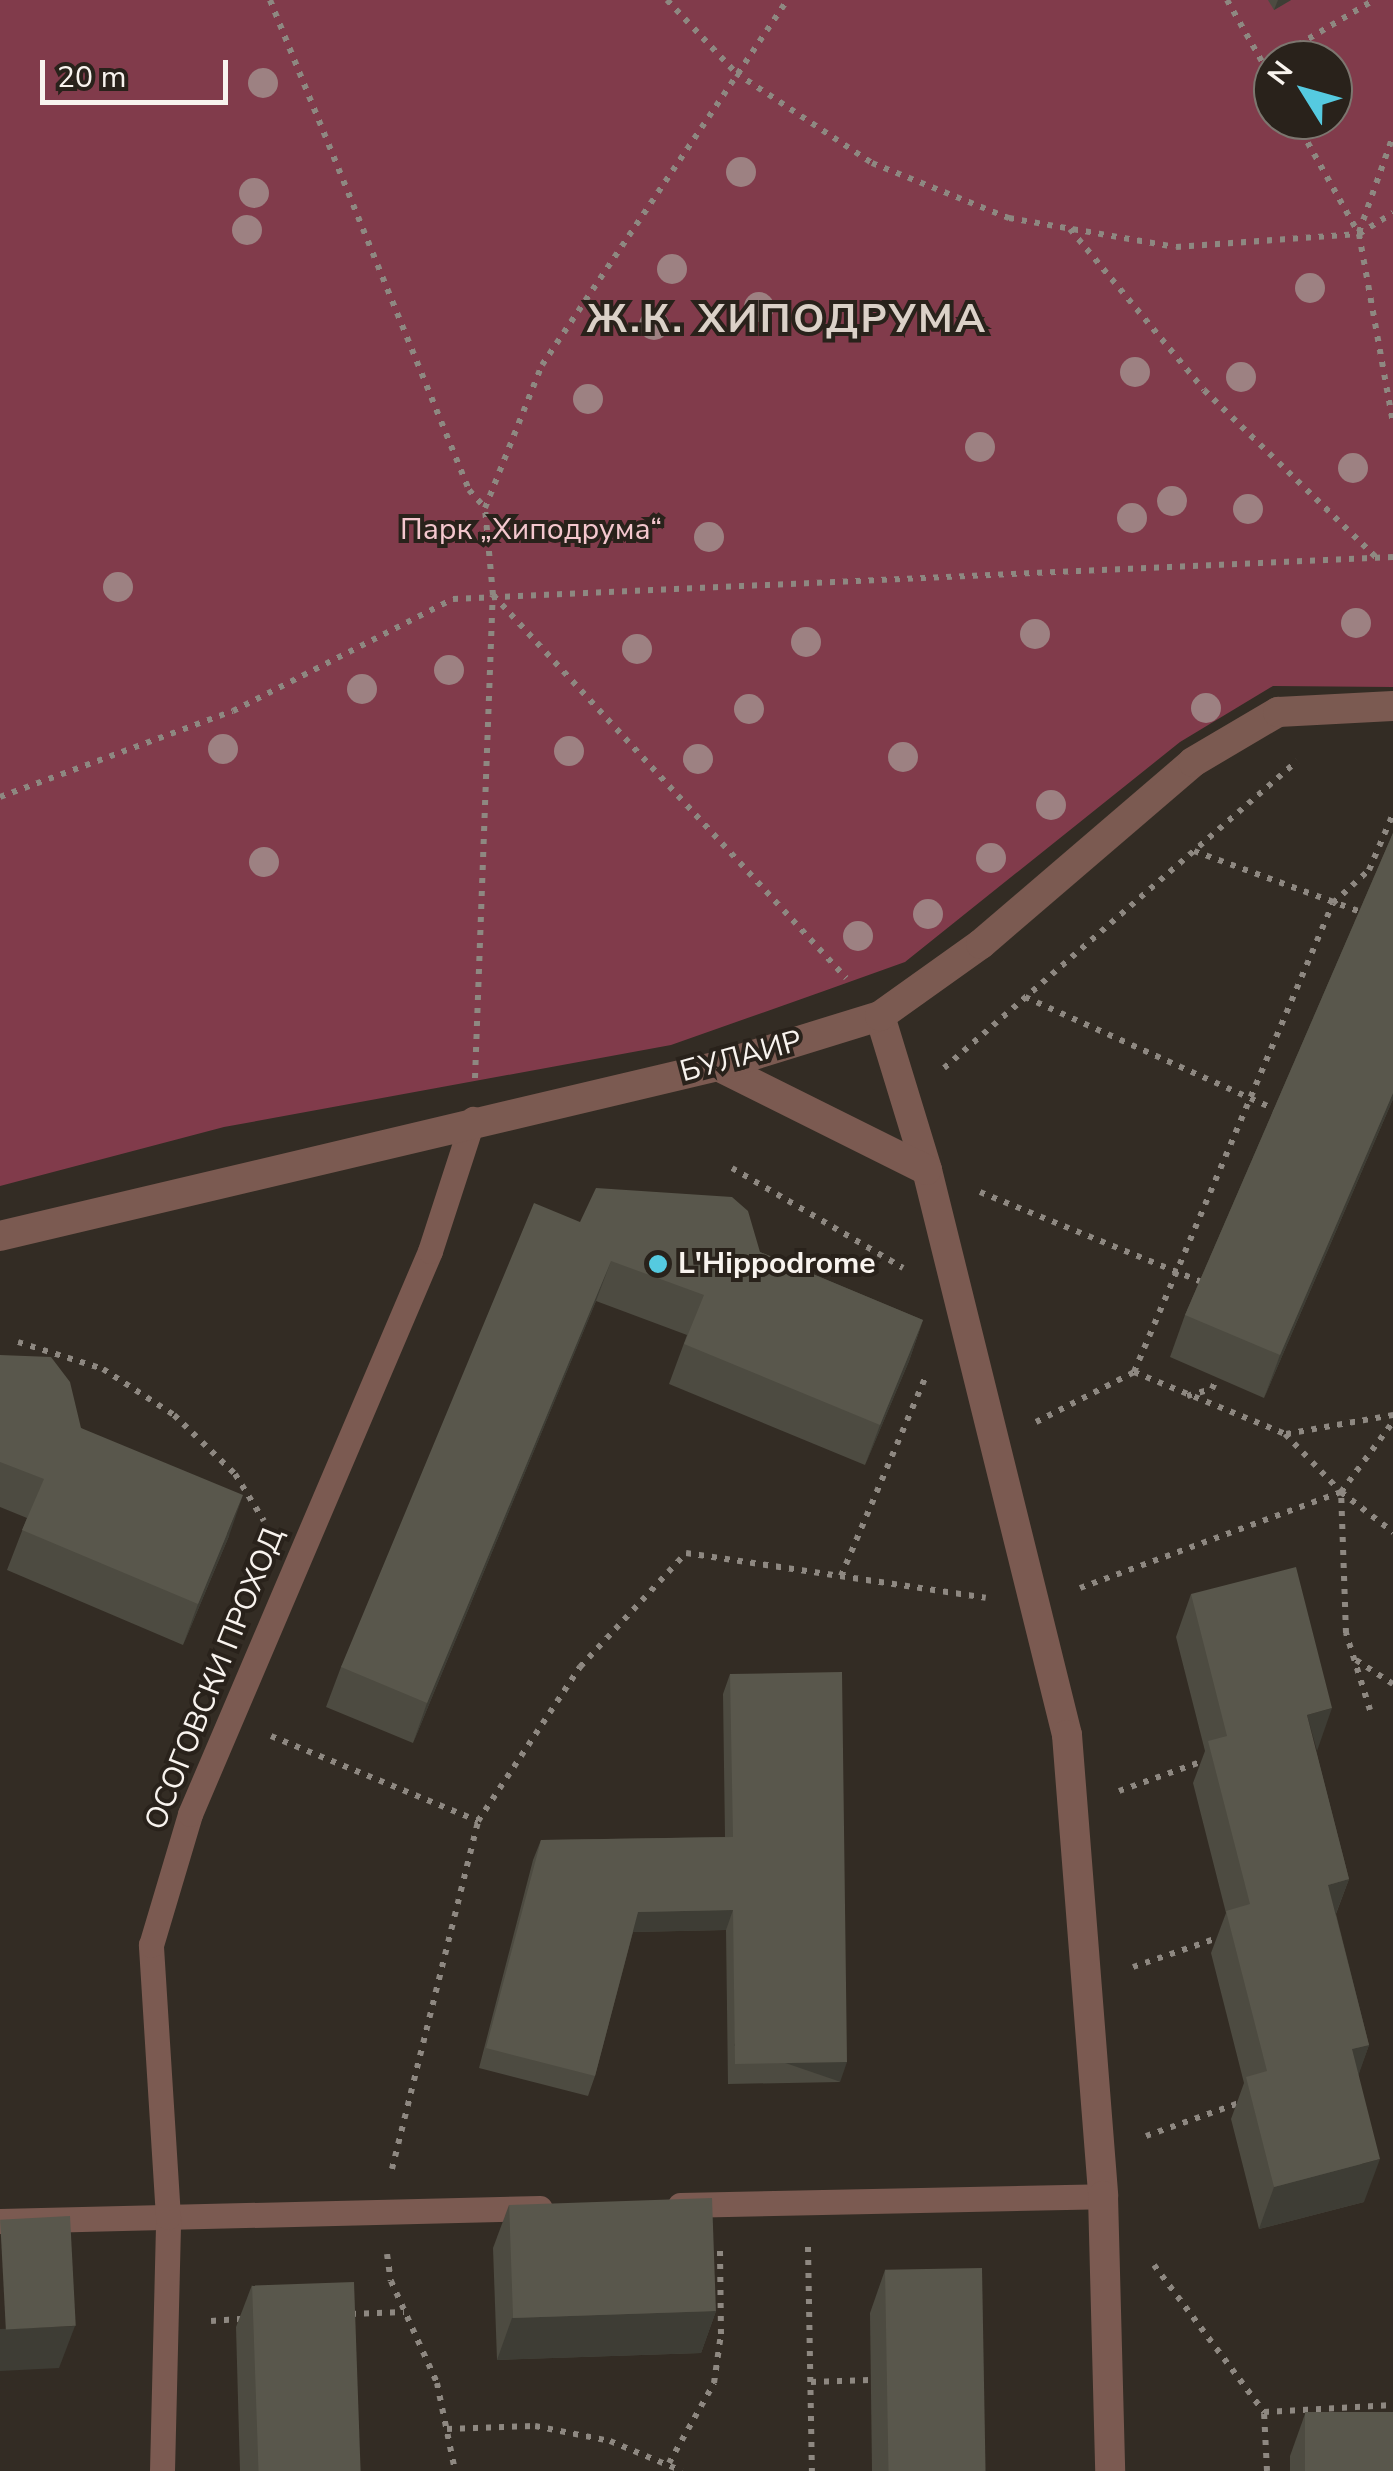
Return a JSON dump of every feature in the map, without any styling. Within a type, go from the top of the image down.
[{"type":"street","name":"БУЛАИР","points":[[0,1236],[474,1119],[718,1066],[880,1016],[982,944],[1193,762],[1278,712],[1393,706]]},
{"type":"street","points":[[880,1016],[927,1170],[1066,1734],[1100,2153],[1110,2471]]},
{"type":"street","points":[[718,1066],[927,1170]]},
{"type":"lane","name":"ОСОГОВСКИ ПРОХОД","points":[[162,2471],[168,2217],[151,1945],[190,1814],[430,1251],[474,1119]]},
{"type":"lane","points":[[660,2206],[1102,2196]]},
{"type":"lane","points":[[0,2221],[560,2208]]},
{"type":"path","points":[[270,0],[469,490],[485,508]]},
{"type":"path","points":[[667,0],[736,73],[872,163],[1009,218],[1176,247],[1359,234],[1393,213]]},
{"type":"path","points":[[474,1119],[493,595],[485,508],[542,365],[787,0]]},
{"type":"path","points":[[1228,0],[1253,45]]},
{"type":"path","points":[[1306,40],[1374,0]]},
{"type":"path","points":[[1359,234],[1393,136]]},
{"type":"path","points":[[1306,140],[1359,234],[1393,422]]},
{"type":"path","points":[[1069,228],[1204,390],[1376,558]]},
{"type":"path","points":[[0,797],[233,711],[453,599],[1393,557]]},
{"type":"path","points":[[493,595],[880,1016]]},
{"type":"path","points":[[906,1101],[1358,708]]},
{"type":"path","points":[[994,1444],[1134,1372],[1333,903],[1370,870],[1393,814]]},
{"type":"path","points":[[1194,850],[1361,912]]},
{"type":"path","points":[[1024,997],[1276,1110]]},
{"type":"path","points":[[732,1168],[958,1300],[841,1576]]},
{"type":"path","points":[[927,1170],[1202,1282]]},
{"type":"path","points":[[18,1342],[102,1369],[203,1442],[262,1516],[283,1597]]},
{"type":"path","points":[[1134,1372],[1285,1434],[1341,1492],[1393,1532]]},
{"type":"path","points":[[1187,1396],[1212,1389],[1217,1377]]},
{"type":"path","points":[[1285,1434],[1393,1419]]},
{"type":"path","points":[[455,2471],[437,2383],[391,2282],[381,2212],[478,1821],[580,1667],[686,1552],[1033,1606],[1341,1492],[1393,1419]]},
{"type":"path","points":[[1341,1492],[1346,1634],[1370,1710]]},
{"type":"path","points":[[1354,1658],[1393,1684]]},
{"type":"path","points":[[230,1719],[478,1821]]},
{"type":"path","points":[[1072,1808],[1207,1760]]},
{"type":"path","points":[[1086,1983],[1231,1934]]},
{"type":"path","points":[[1100,2153],[1248,2100]]},
{"type":"path","points":[[807,2202],[812,2471]]},
{"type":"path","points":[[669,2463],[714,2383],[721,2334],[719,2204]]},
{"type":"path","points":[[1149,2258],[1264,2412],[1267,2471]]},
{"type":"path","points":[[345,2315],[404,2312]]},
{"type":"path","points":[[165,2323],[265,2318]]},
{"type":"path","points":[[811,2382],[870,2380]]},
{"type":"path","points":[[1264,2412],[1393,2405]]},
{"type":"path","points":[[446,2429],[535,2426],[610,2441],[682,2471]]},
{"type":"green space","name":"Парк „Хиподрума“","points":[[0,0],[1393,0],[1393,687],[1273,686],[1180,742],[905,962],[671,1045],[224,1127],[0,1186]]},
{"type":"building","points":[[1393,833],[1393,1093],[1280,1355],[1185,1315]]},
{"type":"building","points":[[596,1188],[732,1197],[748,1211],[760,1252],[923,1320],[880,1425],[684,1344],[704,1295],[611,1261],[427,1703],[341,1667],[534,1203],[580,1222]]},
{"type":"building","points":[[0,1355],[51,1357],[70,1382],[81,1428],[243,1495],[198,1604],[22,1530],[44,1479],[0,1462]]},
{"type":"building","points":[[1296,1567],[1332,1708],[1307,1715],[1349,1879],[1328,1885],[1369,2045],[1352,2049],[1380,2159],[1274,2187],[1246,2077],[1267,2071],[1226,1911],[1250,1904],[1208,1741],[1227,1736],[1191,1594]]},
{"type":"building","points":[[842,1672],[847,2062],[735,2064],[733,1910],[638,1912],[595,2076],[486,2048],[541,1840],[733,1837],[730,1674]]},
{"type":"building","points":[[712,2198],[716,2311],[513,2318],[509,2205]]},
{"type":"building","points":[[70,2216],[76,2326],[6,2330],[0,2220]]},
{"type":"building","points":[[982,2268],[986,2471],[889,2471],[885,2270]]},
{"type":"building","points":[[354,2282],[361,2471],[259,2471],[252,2286]]},
{"type":"building","points":[[1305,2412],[1393,2412],[1393,2471],[1305,2471]]},
{"type":"place","name":"L'Hippodrome","points":[[658,1264]]},
{"type":"district","name":"Ж.К. ХИПОДРУМА","points":[[787,319]]}]
